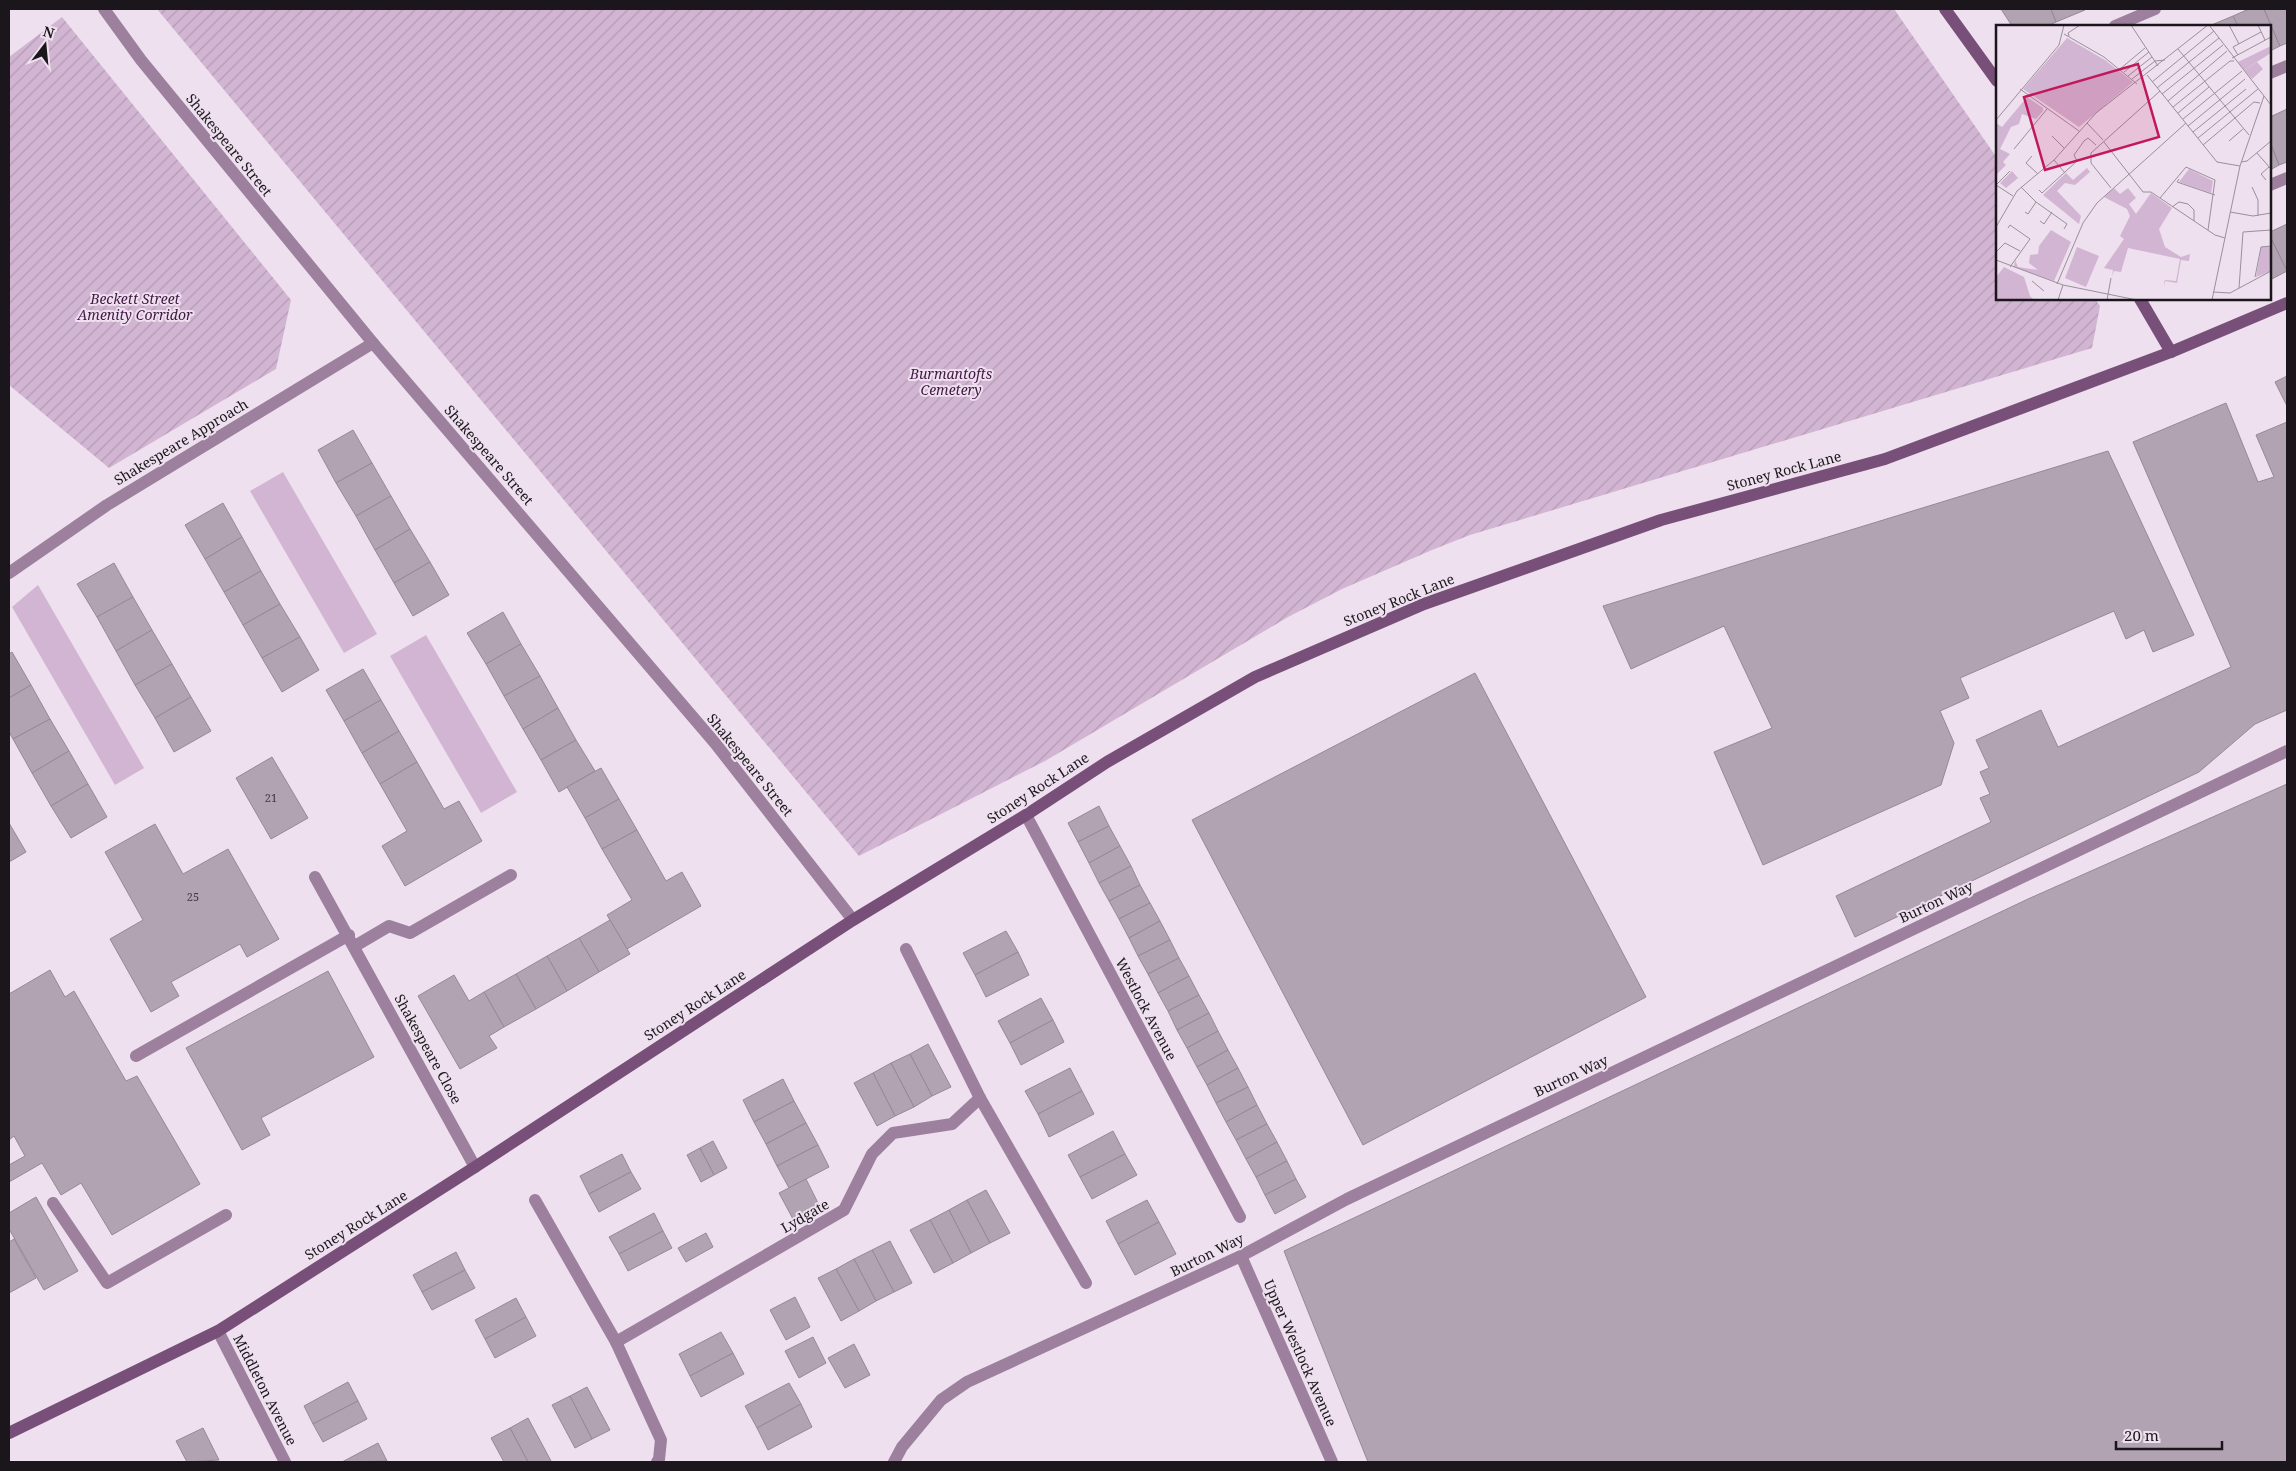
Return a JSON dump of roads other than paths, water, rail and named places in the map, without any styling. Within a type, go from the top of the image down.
[{"type":"street","name":"Shakespeare Street","points":[[104,9],[140,60],[373,343],[715,743],[853,920]]},
{"type":"street","points":[[1945,9],[1996,78]]},
{"type":"street","points":[[2117,25],[2155,9]]},
{"type":"street","points":[[2271,73],[2287,66]]},
{"type":"street","points":[[2271,185],[2287,178]]},
{"type":"street","points":[[2141,300],[2171,352]]},
{"type":"street","name":"Stoney Rock Lane","points":[[9,1433],[218,1331],[475,1167],[853,920],[1026,815],[1106,762],[1255,676],[1424,604],[1661,520],[1886,459],[2171,352],[2287,303]]},
{"type":"street","name":"Shakespeare Approach","points":[[9,573],[107,505],[373,343]]},
{"type":"street","name":"Burton Way","points":[[894,1462],[902,1447],[941,1400],[967,1382],[1241,1256],[1356,1195],[2287,751]]},
{"type":"street","name":"Westlock Avenue","points":[[1026,815],[1240,1217]]},
{"type":"street","points":[[136,1056],[352,940],[389,926],[410,933],[511,875]]},
{"type":"street","name":"Shakespeare Close","points":[[316,876],[475,1167]]},
{"type":"street","points":[[906,949],[980,1098],[1086,1283]]},
{"type":"street","name":"Lydgate","points":[[616,1342],[844,1210],[872,1154],[893,1133],[952,1124],[980,1098]]},
{"type":"street","points":[[535,1200],[616,1342],[661,1440],[657,1462]]},
{"type":"street","points":[[53,1203],[107,1283],[226,1215]]},
{"type":"street","name":"Upper Westlock Avenue","points":[[1241,1256],[1332,1462]]},
{"type":"street","name":"Middleton Avenue","points":[[218,1331],[284,1462]]},
{"type":"park label","name":"Beckett Street Amenity Corridor","points":[[135,308]]},
{"type":"park label","name":"Burmantofts Cemetery","points":[[951,382]]}]
